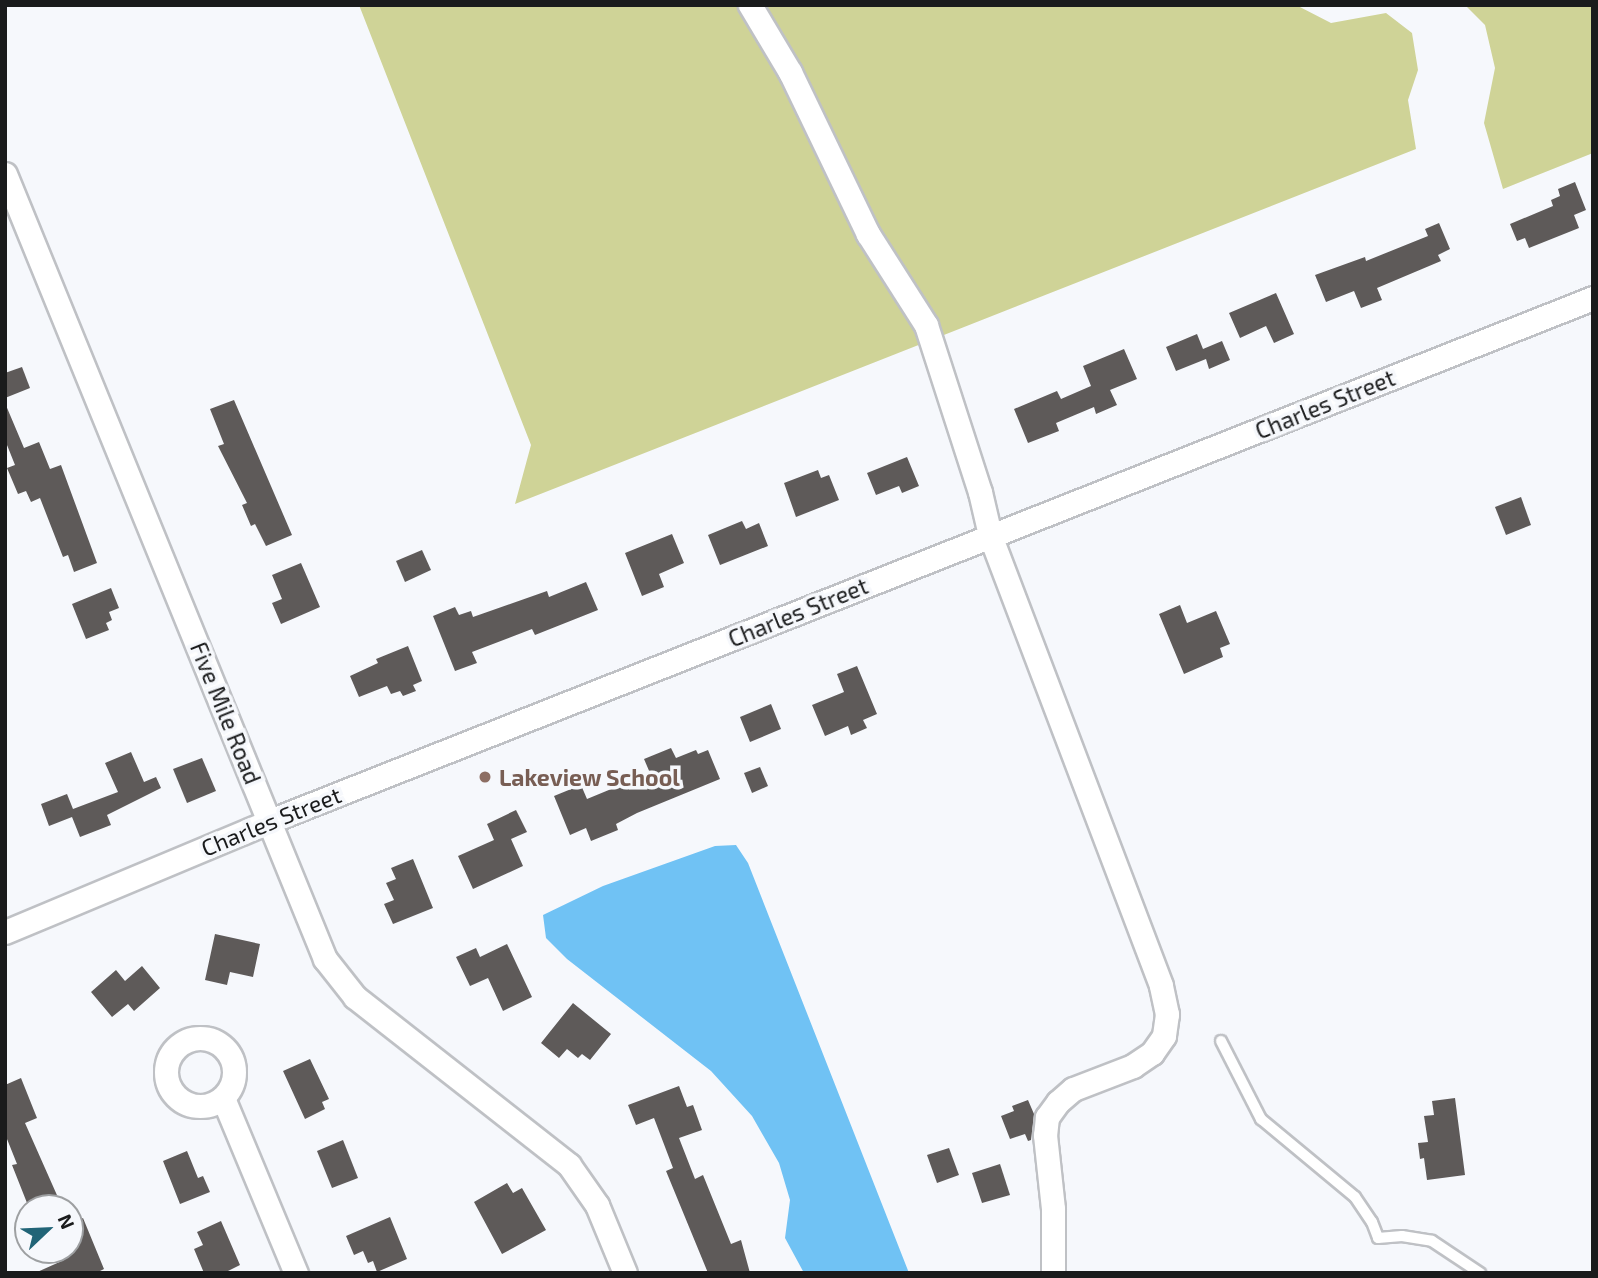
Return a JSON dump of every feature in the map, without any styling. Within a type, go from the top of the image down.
[{"type":"street","points":[[750,5],[790,72],[868,234],[926,325],[980,492],[990,536],[1161,986],[1167,1014],[1164,1036],[1152,1053],[1133,1066],[1073,1089],[1058,1102],[1047,1117],[1045,1135],[1053,1209],[1053,1273]]},
{"type":"street","name":"Five Mile Road","points":[[5,174],[320,949],[339,980],[355,997],[569,1165],[597,1205],[625,1273]]},
{"type":"street","name":"Charles Street","points":[[5,932],[270,821],[1593,298]]},
{"type":"street","points":[[223,1098],[296,1273]]},
{"type":"lane","points":[[1221,1041],[1261,1119],[1355,1197],[1372,1222],[1378,1238],[1402,1236],[1432,1241],[1480,1273]]},
{"type":"green space","points":[[359,5],[1296,5],[1331,23],[1386,13],[1412,33],[1418,70],[1408,100],[1416,149],[515,504],[531,445]]},
{"type":"green space","points":[[1465,5],[1593,5],[1593,153],[1503,189],[1484,123],[1495,68],[1485,25]]},
{"type":"water","points":[[736,845],[748,863],[909,1273],[804,1273],[785,1238],[790,1200],[779,1163],[752,1116],[711,1071],[567,959],[546,938],[543,915],[603,886],[715,846]]},
{"type":"building","points":[[1575,182],[1586,210],[1574,215],[1579,228],[1529,248],[1525,238],[1517,241],[1510,224],[1553,206],[1551,200],[1560,196],[1558,189]]},
{"type":"building","points":[[1439,223],[1450,249],[1438,255],[1441,261],[1377,288],[1382,300],[1361,308],[1354,291],[1326,302],[1315,275],[1365,257],[1366,261],[1428,236],[1425,229]]},
{"type":"building","points":[[1276,293],[1294,334],[1274,343],[1266,326],[1240,338],[1229,313]]},
{"type":"building","points":[[1197,334],[1203,349],[1222,341],[1230,360],[1209,369],[1206,359],[1176,371],[1166,347]]},
{"type":"building","points":[[1124,349],[1137,379],[1110,390],[1117,405],[1096,414],[1094,407],[1056,423],[1059,431],[1028,443],[1014,409],[1057,391],[1061,399],[1091,386],[1083,366]]},
{"type":"building","points":[[22,367],[30,388],[5,398],[5,373]]},
{"type":"building","points":[[234,400],[292,535],[266,546],[255,524],[251,526],[242,505],[247,503],[218,446],[224,444],[210,409]]},
{"type":"building","points":[[5,403],[24,448],[39,442],[50,469],[61,465],[97,563],[74,572],[68,555],[63,557],[40,498],[31,502],[26,491],[18,494],[7,468],[15,465],[5,440]]},
{"type":"building","points":[[907,457],[919,486],[902,493],[899,486],[876,495],[867,473]]},
{"type":"building","points":[[818,470],[821,478],[829,475],[839,500],[796,517],[784,483]]},
{"type":"building","points":[[1521,497],[1531,525],[1506,535],[1495,507]]},
{"type":"building","points":[[742,521],[746,529],[759,523],[768,546],[720,565],[708,535]]},
{"type":"building","points":[[672,534],[684,563],[659,574],[664,587],[642,596],[625,553]]},
{"type":"building","points":[[422,550],[431,570],[405,582],[396,561]]},
{"type":"building","points":[[301,563],[320,607],[281,624],[272,603],[282,599],[272,575]]},
{"type":"building","points":[[586,582],[598,610],[535,635],[532,629],[472,652],[477,663],[455,671],[433,616],[455,607],[459,615],[471,611],[473,617],[547,591],[549,597]]},
{"type":"building","points":[[111,588],[119,608],[109,612],[112,620],[106,623],[109,630],[86,639],[72,604]]},
{"type":"building","points":[[1180,605],[1187,623],[1216,611],[1230,644],[1220,648],[1223,657],[1184,674],[1159,614]]},
{"type":"building","points":[[408,646],[422,681],[413,685],[416,691],[403,696],[400,691],[391,694],[387,686],[359,697],[350,676],[378,663],[376,659]]},
{"type":"building","points":[[857,666],[877,714],[863,720],[867,728],[851,735],[848,726],[825,736],[812,705],[844,692],[837,674]]},
{"type":"building","points":[[771,704],[781,729],[750,742],[740,717]]},
{"type":"building","points":[[671,748],[676,758],[696,750],[698,754],[708,750],[720,779],[637,813],[616,824],[618,830],[591,841],[586,828],[570,835],[554,796],[581,785],[587,799],[650,773],[644,759]]},
{"type":"building","points":[[131,752],[144,782],[156,777],[161,788],[107,815],[111,825],[80,837],[72,817],[49,826],[41,804],[67,794],[73,809],[118,792],[105,763]]},
{"type":"building","points":[[202,758],[216,791],[187,803],[173,769]]},
{"type":"building","points":[[760,767],[768,786],[752,793],[744,773]]},
{"type":"building","points":[[516,810],[527,832],[511,839],[523,866],[473,889],[458,856],[494,840],[487,824]]},
{"type":"building","points":[[413,859],[433,908],[393,924],[384,904],[394,900],[386,883],[396,879],[391,868]]},
{"type":"building","points":[[215,934],[260,944],[253,977],[230,972],[227,985],[205,980]]},
{"type":"building","points":[[507,944],[532,997],[503,1011],[488,978],[470,986],[456,957],[476,948],[480,957]]},
{"type":"building","points":[[142,966],[160,988],[134,1011],[128,1004],[112,1017],[91,992],[116,970],[125,981]]},
{"type":"building","points":[[573,1003],[611,1034],[590,1060],[582,1054],[578,1058],[567,1049],[559,1058],[541,1043]]},
{"type":"building","points":[[310,1059],[329,1099],[322,1102],[325,1109],[305,1119],[283,1071]]},
{"type":"building","points":[[21,1078],[37,1118],[25,1123],[56,1194],[23,1194],[12,1165],[17,1164],[5,1134],[5,1085]]},
{"type":"building","points":[[679,1086],[687,1107],[693,1105],[702,1130],[679,1138],[695,1179],[703,1175],[731,1244],[741,1240],[750,1273],[708,1273],[666,1171],[673,1168],[654,1118],[636,1125],[628,1105]]},
{"type":"building","points":[[1455,1098],[1465,1175],[1427,1180],[1424,1158],[1420,1159],[1418,1143],[1428,1142],[1424,1116],[1434,1115],[1432,1101]]},
{"type":"building","points":[[1028,1100],[1034,1114],[1031,1140],[1028,1141],[1025,1134],[1010,1139],[1001,1116],[1014,1111],[1012,1106]]},
{"type":"building","points":[[343,1140],[358,1178],[332,1188],[317,1151]]},
{"type":"building","points":[[949,1148],[959,1175],[937,1183],[927,1155]]},
{"type":"building","points":[[187,1151],[198,1178],[203,1176],[210,1192],[180,1204],[163,1161]]},
{"type":"building","points":[[1000,1164],[1010,1195],[982,1203],[972,1173]]},
{"type":"building","points":[[507,1183],[513,1193],[522,1188],[546,1230],[502,1254],[474,1202]]},
{"type":"building","points":[[390,1217],[407,1259],[377,1272],[373,1261],[368,1263],[363,1251],[354,1255],[346,1236]]},
{"type":"building","points":[[84,1220],[104,1269],[96,1273],[35,1273],[55,1264],[84,1264]]},
{"type":"building","points":[[221,1221],[240,1265],[224,1273],[204,1273],[194,1249],[203,1245],[197,1232]]},
{"type":"place","name":"Lakeview School","points":[[485,777]]}]
